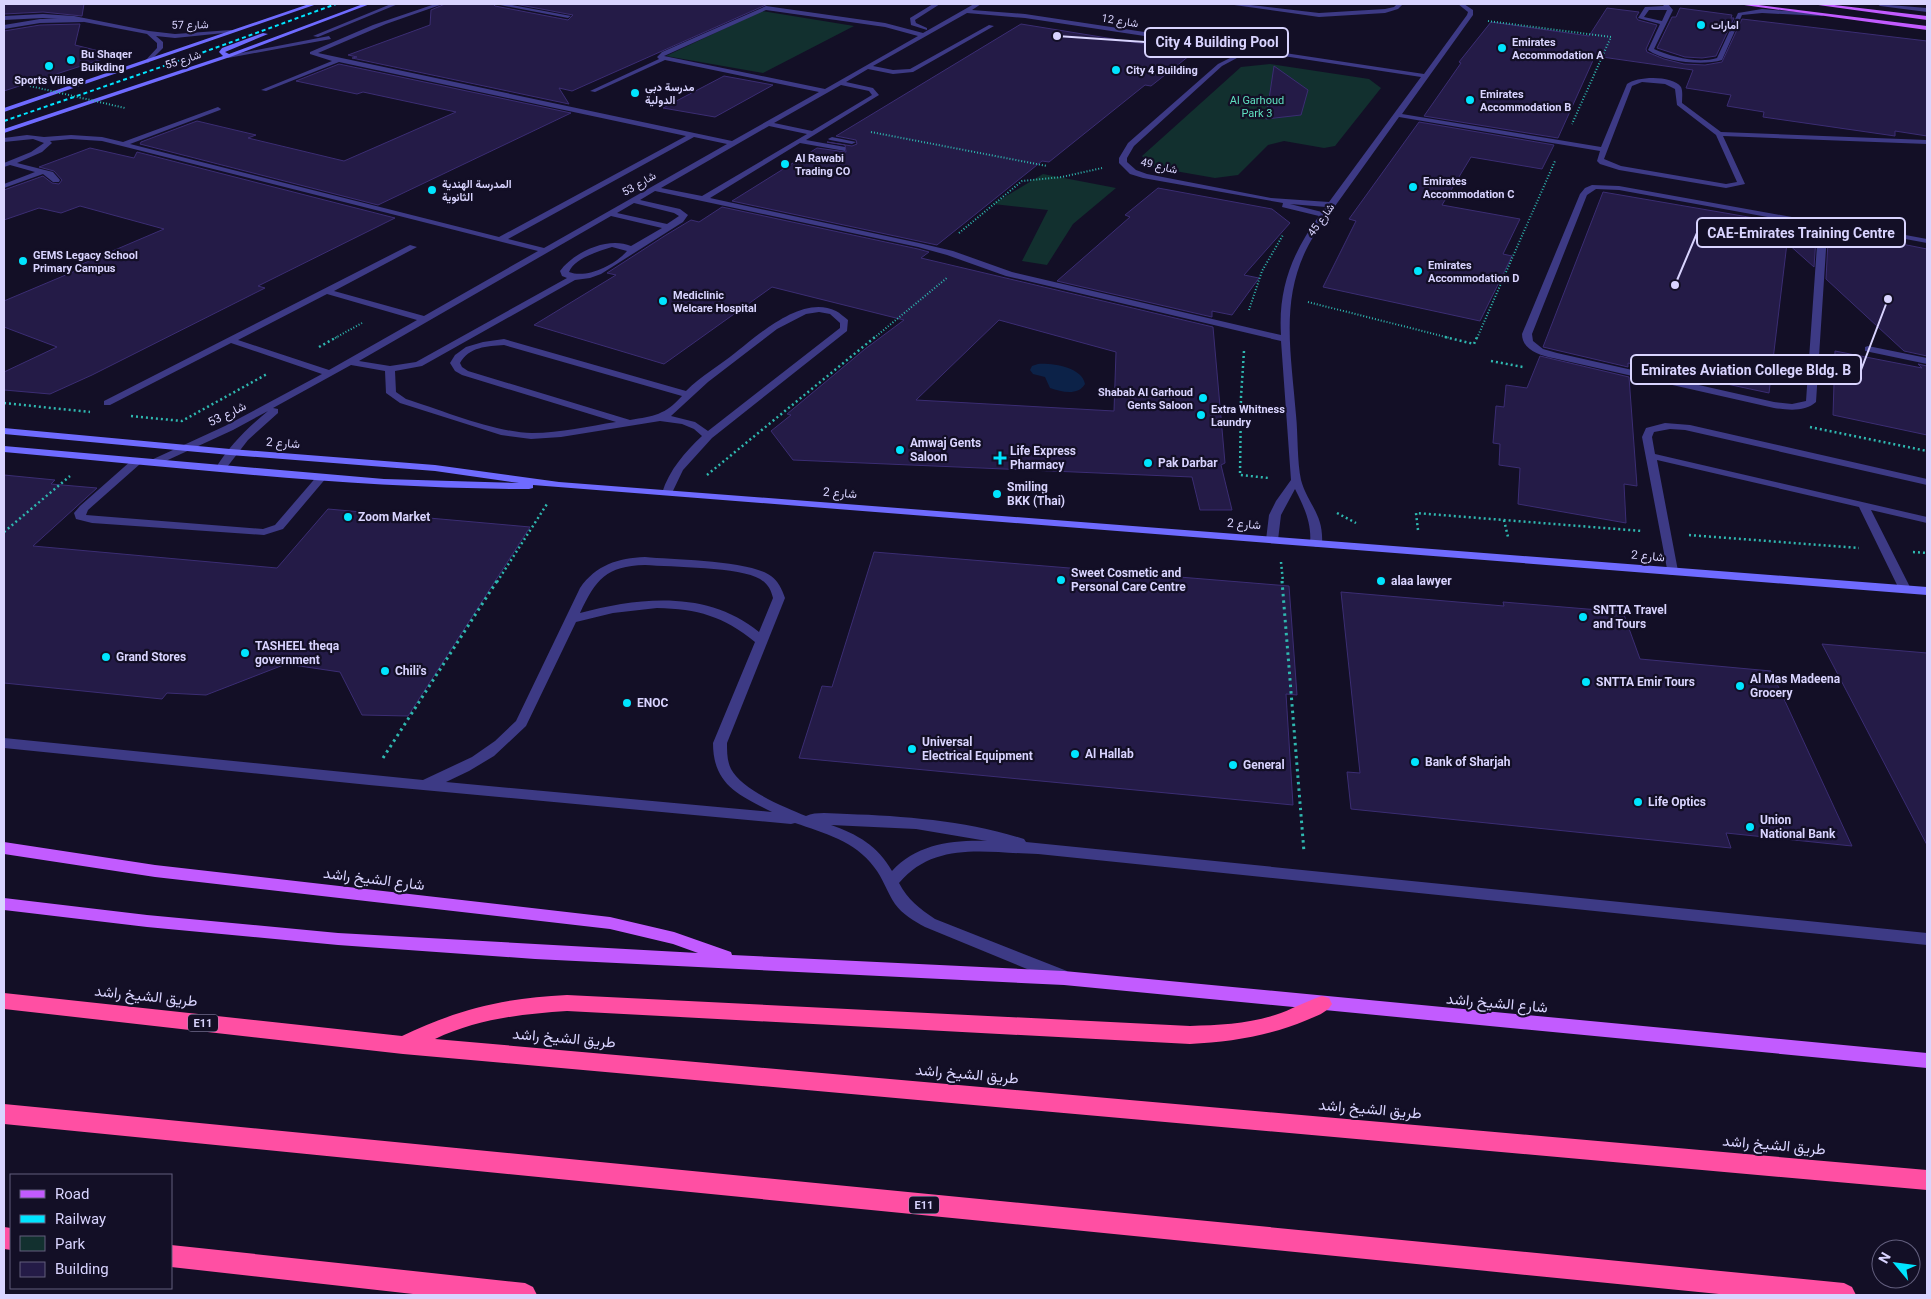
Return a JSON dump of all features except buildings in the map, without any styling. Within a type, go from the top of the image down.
[{"type":"highway","name":"طريق الشيخ راشد","points":[[4,1001],[403,1045],[1927,1180]]},
{"type":"highway","points":[[403,1045],[449,1023],[489,1012],[528,1005],[567,1003],[1190,1035],[1227,1035],[1262,1029],[1294,1018],[1322,1004]]},
{"type":"highway","name":"E11","points":[[4,1114],[1844,1295]]},
{"type":"highway","points":[[172,1256],[525,1295]]},
{"type":"main road","points":[[1740,4],[1927,28]]},
{"type":"main road","points":[[1814,4],[1927,18]]},
{"type":"main road","name":"شارع الشيخ راشد","points":[[4,848],[155,871],[476,909],[544,914],[610,924],[674,938],[737,961]]},
{"type":"main road","name":"شارع الشيخ راشد","points":[[4,904],[147,921],[338,939],[535,952],[1064,978],[1927,1061]]},
{"type":"street","name":"شارع 55","points":[[4,110],[306,5],[314,4]]},
{"type":"street","points":[[344,4],[361,4]]},
{"type":"street","name":"شارع 55","points":[[4,131],[228,56],[367,4]]},
{"type":"street","points":[[295,45],[395,4]]},
{"type":"street","points":[[440,4],[312,52],[338,60],[735,144]]},
{"type":"street","points":[[498,4],[568,16]]},
{"type":"street","points":[[930,31],[917,27],[910,22],[915,16],[937,4]]},
{"type":"street","name":"شارع 53","points":[[153,463],[330,374],[977,4]]},
{"type":"street","name":"شارع 12","points":[[977,4],[1025,16],[1227,52],[1247,50],[1425,79]]},
{"type":"street","points":[[1230,4],[1319,15],[1385,11],[1396,8],[1400,4]]},
{"type":"street","points":[[1461,4],[1471,11],[1468,18]]},
{"type":"street","points":[[1880,4],[1927,10]]},
{"type":"street","points":[[1668,7],[1664,23],[1651,48],[1652,50],[1664,56],[1712,62],[1720,59],[1734,18],[1740,14],[1753,11],[1825,14]]},
{"type":"street","points":[[1664,23],[1641,18],[1646,8],[1668,7],[1679,11]]},
{"type":"street","points":[[663,59],[660,57],[664,53],[766,8],[885,25],[922,35]]},
{"type":"street","name":"شارع 12","points":[[965,11],[1025,16]]},
{"type":"street","name":"شارع 57","points":[[4,18],[60,16],[149,33],[193,36],[230,32]]},
{"type":"street","points":[[276,17],[304,18],[229,46],[222,52],[228,56],[295,45],[383,24]]},
{"type":"street","name":"شارع 45","points":[[1316,544],[1317,532],[1313,515],[1296,480],[1284,317],[1285,297],[1290,274],[1298,252],[1468,18]]},
{"type":"street","points":[[4,27],[40,21],[87,20]]},
{"type":"street","points":[[868,68],[893,72],[911,71],[992,26]]},
{"type":"street","name":"شارع 57","points":[[148,61],[160,48],[160,42],[149,33]]},
{"type":"street","name":"شارع 49","points":[[1247,50],[1236,58],[1220,65],[1131,145],[1123,158],[1123,163],[1133,172],[1146,176],[1271,200],[1332,205]]},
{"type":"street","points":[[1220,65],[1227,52]]},
{"type":"street","points":[[593,91],[663,59],[826,91]]},
{"type":"street","points":[[264,90],[310,73],[338,60]]},
{"type":"street","points":[[1642,80],[1667,83],[1676,86],[1679,90],[1679,104],[1719,134],[1741,182],[1738,186],[1726,186],[1610,165],[1600,159],[1603,149],[1629,85],[1642,80]]},
{"type":"street","points":[[703,198],[876,95],[871,89],[841,83]]},
{"type":"street","points":[[124,144],[218,109]]},
{"type":"street","points":[[1398,115],[1603,149]]},
{"type":"street","points":[[768,124],[854,141]]},
{"type":"street","points":[[1719,134],[1927,142]]},
{"type":"street","points":[[501,239],[693,135]]},
{"type":"street","points":[[4,140],[20,137],[45,139],[83,137],[102,139],[547,251]]},
{"type":"street","points":[[6,164],[44,148],[48,143],[45,139]]},
{"type":"street","points":[[799,141],[842,148]]},
{"type":"street","points":[[6,164],[50,174],[56,180]]},
{"type":"street","points":[[4,186],[43,172]]},
{"type":"street","points":[[1814,225],[1823,234],[1822,253],[1812,396],[1811,402],[1803,407],[1790,408],[1774,405],[1556,356],[1542,352],[1526,340],[1588,190],[1595,187],[1619,188],[1803,221],[1814,225],[1846,226],[1927,241]]},
{"type":"street","points":[[656,188],[939,250],[1009,274],[1286,339]]},
{"type":"street","name":"شارع 49","points":[[1271,200],[1294,208],[1325,215]]},
{"type":"street","points":[[350,362],[390,369],[410,367],[426,361],[574,277],[595,274],[629,254],[630,250],[684,218],[684,215],[677,212],[634,201]]},
{"type":"street","points":[[612,214],[669,227]]},
{"type":"street","points":[[574,277],[565,274],[566,268],[597,249],[612,245],[627,247],[630,250]]},
{"type":"street","points":[[107,403],[413,247]]},
{"type":"street","points":[[326,291],[425,319]]},
{"type":"street","points":[[660,418],[674,410],[695,388],[792,315],[804,312],[824,312],[840,316],[845,322],[844,329],[838,335],[708,436],[688,456],[669,483],[666,493]]},
{"type":"street","points":[[230,340],[330,374]]},
{"type":"street","points":[[630,423],[465,373],[455,363],[458,356],[466,350],[491,342],[504,342],[689,395]]},
{"type":"street","points":[[1868,349],[1927,361]]},
{"type":"street","points":[[390,369],[389,388],[395,398],[505,433],[546,436],[660,418],[685,421],[703,430],[708,436]]},
{"type":"street","name":"شارع 53","points":[[220,469],[230,452],[251,429],[311,384]]},
{"type":"street","points":[[1672,571],[1647,437],[1650,430],[1660,426],[1674,425],[1927,482]]},
{"type":"street","name":"شارع 2","points":[[4,431],[444,469],[559,485],[1927,591]]},
{"type":"street","name":"شارع 2","points":[[4,450],[322,478],[426,485],[559,485]]},
{"type":"street","points":[[1651,456],[1927,520]]},
{"type":"street","points":[[136,462],[84,508],[80,513],[80,517],[92,520],[264,532],[279,527],[322,478]]},
{"type":"street","points":[[1275,540],[1271,528],[1275,512],[1296,480]]},
{"type":"street","points":[[1863,505],[1905,589]]},
{"type":"street","points":[[424,785],[472,765],[501,745],[512,734],[521,722],[592,578],[602,570],[615,564],[645,561],[742,569],[756,573],[769,579],[777,588],[779,598],[720,743],[720,758],[725,772],[735,785],[750,795],[799,819],[845,835],[864,848],[880,863],[901,901],[930,923],[1064,978]]},
{"type":"street","points":[[571,619],[608,608],[644,603],[680,604],[712,611],[740,624],[762,641]]},
{"type":"street","points":[[4,742],[369,780],[799,819],[860,819],[920,823],[981,833],[1038,848]]},
{"type":"street","points":[[891,882],[904,866],[923,855],[946,848],[1038,848],[1927,939]]},
{"type":"path","points":[[1285,297],[1474,344],[1611,38],[1468,18]]},
{"type":"path","points":[[30,86],[125,108]]},
{"type":"path","points":[[829,124],[1047,166]]},
{"type":"path","points":[[939,250],[1022,181],[1062,177],[1123,163]]},
{"type":"path","points":[[1283,234],[1272,250],[1254,289],[1244,329],[1240,475],[1296,480]]},
{"type":"path","points":[[683,494],[948,277],[940,274]]},
{"type":"path","points":[[125,416],[182,421],[389,309]]},
{"type":"path","points":[[4,403],[97,412]]},
{"type":"path","points":[[369,780],[559,485]]},
{"type":"path","points":[[1333,510],[1358,524]]},
{"type":"path","points":[[1419,536],[1416,513],[1927,553]]},
{"type":"path","points":[[1275,540],[1306,875]]},
{"type":"green space","points":[[762,11],[854,26],[763,73],[666,56]]},
{"type":"green space","name":"Al Garhoud Park 3","points":[[1270,64],[1369,79],[1381,88],[1335,146],[1324,148],[1284,141],[1268,145],[1238,175],[1215,178],[1152,167],[1142,156],[1241,67]]},
{"type":"green space","points":[[1043,174],[1116,188],[1073,224],[1047,265],[1022,261],[1048,210],[993,204]]},
{"type":"water","points":[[1038,364],[1066,367],[1083,378],[1085,384],[1074,392],[1050,388],[1045,377],[1033,374],[1030,370],[1032,366]]},
{"type":"railway","points":[[4,121],[193,56],[336,4]]},
{"type":"place","name":"امارات","points":[[1701,25]]},
{"type":"place","name":"City 4 Building Pool","points":[[1057,36]]},
{"type":"place","name":"Emirates Accommodation A","points":[[1502,48]]},
{"type":"place","name":"Bu Shaqer Buikding","points":[[71,60]]},
{"type":"place","name":"Sports Village","points":[[49,66]]},
{"type":"place","name":"City 4 Building","points":[[1116,70]]},
{"type":"place","name":"مدرسة دبي الدولية","points":[[635,93]]},
{"type":"place","name":"Emirates Accommodation B","points":[[1470,100]]},
{"type":"place","name":"Al Rawabi Trading CO","points":[[785,164]]},
{"type":"place","name":"Emirates Accommodation C","points":[[1413,187]]},
{"type":"place","name":"المدرسة الهندية الثانوية","points":[[432,190]]},
{"type":"place","name":"GEMS Legacy School Primary Campus","points":[[23,261]]},
{"type":"place","name":"Emirates Accommodation D","points":[[1418,271]]},
{"type":"place","name":"CAE-Emirates Training Centre","points":[[1675,285]]},
{"type":"place","name":"Emirates Aviation College Bldg. B","points":[[1888,299]]},
{"type":"place","name":"Mediclinic Welcare Hospital","points":[[663,301]]},
{"type":"place","name":"Shabab Al Garhoud Gents Saloon","points":[[1203,398]]},
{"type":"place","name":"Extra Whitness Laundry","points":[[1201,415]]},
{"type":"place","name":"Amwaj Gents Saloon","points":[[900,450]]},
{"type":"place","name":"Life Express Pharmacy","points":[[1000,458]]},
{"type":"place","name":"Pak Darbar","points":[[1148,463]]},
{"type":"place","name":"Smiling BKK (Thai)","points":[[997,494]]},
{"type":"place","name":"Zoom Market","points":[[348,517]]},
{"type":"place","name":"Sweet Cosmetic and Personal Care Centre","points":[[1061,580]]},
{"type":"place","name":"alaa lawyer","points":[[1381,581]]},
{"type":"place","name":"SNTTA Travel and Tours","points":[[1583,617]]},
{"type":"place","name":"TASHEEL theqa government","points":[[245,653]]},
{"type":"place","name":"Grand Stores","points":[[106,657]]},
{"type":"place","name":"Chili's","points":[[385,671]]},
{"type":"place","name":"SNTTA Emir Tours","points":[[1586,682]]},
{"type":"place","name":"Al Mas Madeena Grocery","points":[[1740,686]]},
{"type":"place","name":"ENOC","points":[[627,703]]},
{"type":"place","name":"Universal Electrical Equipment","points":[[912,749]]},
{"type":"place","name":"Al Hallab","points":[[1075,754]]},
{"type":"place","name":"Bank of Sharjah","points":[[1415,762]]},
{"type":"place","name":"General","points":[[1233,765]]},
{"type":"place","name":"Life Optics","points":[[1638,802]]},
{"type":"place","name":"Union National Bank","points":[[1750,827]]}]
